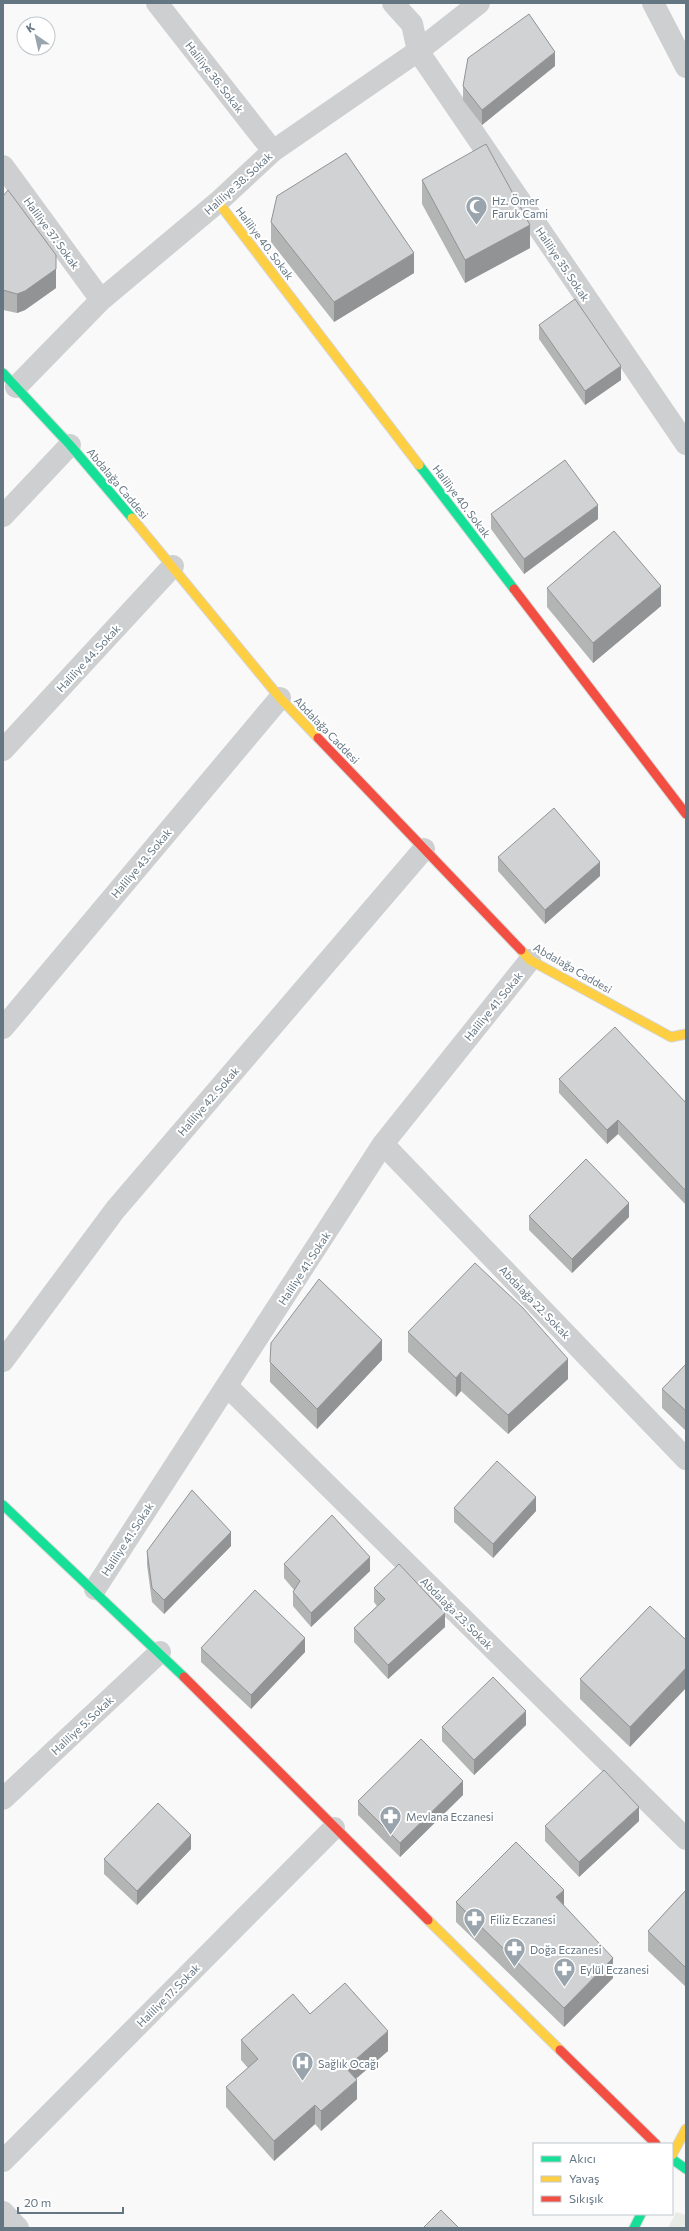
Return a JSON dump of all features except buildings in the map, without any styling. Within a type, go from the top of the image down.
[{"type":"street","name":"Haliliye 36. Sokak","points":[[157,3],[273,151]]},
{"type":"street","name":"Haliliye 35. Sokak","points":[[393,3],[412,24],[418,51],[686,444]]},
{"type":"street","name":"Haliliye 38. Sokak","points":[[10,380],[101,300],[218,202],[273,151],[418,51],[479,3]]},
{"type":"street","points":[[652,3],[686,67]]},
{"type":"street","name":"Haliliye 37. Sokak","points":[[3,166],[101,300]]},
{"type":"street","name":"Haliliye 40. Sokak","points":[[218,202],[686,814]]},
{"type":"street","name":"Abdalağa Caddesi","points":[[10,380],[70,445],[173,566],[280,698],[530,960],[671,1037],[681,1047]]},
{"type":"street","points":[[3,516],[70,445]]},
{"type":"street","name":"Haliliye 44. Sokak","points":[[3,750],[173,566]]},
{"type":"street","name":"Haliliye 43. Sokak","points":[[3,1028],[280,698]]},
{"type":"street","name":"Haliliye 42. Sokak","points":[[3,1361],[115,1210],[424,849]]},
{"type":"street","name":"Haliliye 41. Sokak","points":[[94,1589],[383,1144],[530,960]]},
{"type":"street","points":[[671,1037],[686,1034]]},
{"type":"street","name":"Abdalağa 22. Sokak","points":[[383,1144],[686,1459]]},
{"type":"street","name":"Abdalağa 23. Sokak","points":[[227,1386],[686,1839]]},
{"type":"street","points":[[3,1506],[160,1652],[334,1828],[655,2143]]},
{"type":"street","name":"Haliliye 5. Sokak","points":[[3,1799],[160,1652]]},
{"type":"street","name":"Haliliye 17. Sokak","points":[[3,2161],[334,1828]]},
{"type":"street","points":[[673,2153],[686,2129]]},
{"type":"street","points":[[673,2160],[686,2169]]},
{"type":"street","points":[[3,2212],[18,2228]]},
{"type":"street","points":[[634,2228],[640,2215]]},
{"type":"shaded area","points":[[676,2212],[686,2215],[686,2228],[668,2228]]},
{"type":"traffic: fast","points":[[3,373],[70,445],[132,518]]},
{"type":"traffic: fast","points":[[419,465],[514,589]]},
{"type":"traffic: fast","points":[[3,1505],[184,1677]]},
{"type":"traffic: fast","points":[[673,2160],[686,2169]]},
{"type":"traffic: fast","points":[[634,2228],[640,2215]]},
{"type":"traffic: slow","points":[[218,202],[419,465]]},
{"type":"traffic: slow","points":[[132,518],[280,698],[318,738]]},
{"type":"traffic: slow","points":[[521,950],[530,960],[671,1037],[686,1034]]},
{"type":"traffic: slow","points":[[428,1920],[560,2050]]},
{"type":"traffic: slow","points":[[673,2153],[686,2129]]},
{"type":"traffic: jam","points":[[514,589],[686,814]]},
{"type":"traffic: jam","points":[[318,738],[521,950]]},
{"type":"traffic: jam","points":[[184,1677],[428,1920]]},
{"type":"traffic: jam","points":[[560,2050],[655,2143]]},
{"type":"place","name":"Hz. Ömer Faruk Cami","points":[[476,226]]},
{"type":"place","name":"Mevlana Eczanesi","points":[[391,1836]]},
{"type":"place","name":"Filiz Eczanesi","points":[[475,1938]]},
{"type":"place","name":"Doğa Eczanesi","points":[[515,1968]]},
{"type":"place","name":"Eylül Eczanesi","points":[[564,1988]]},
{"type":"place","name":"Sağlık Ocağı","points":[[302,2082]]}]
